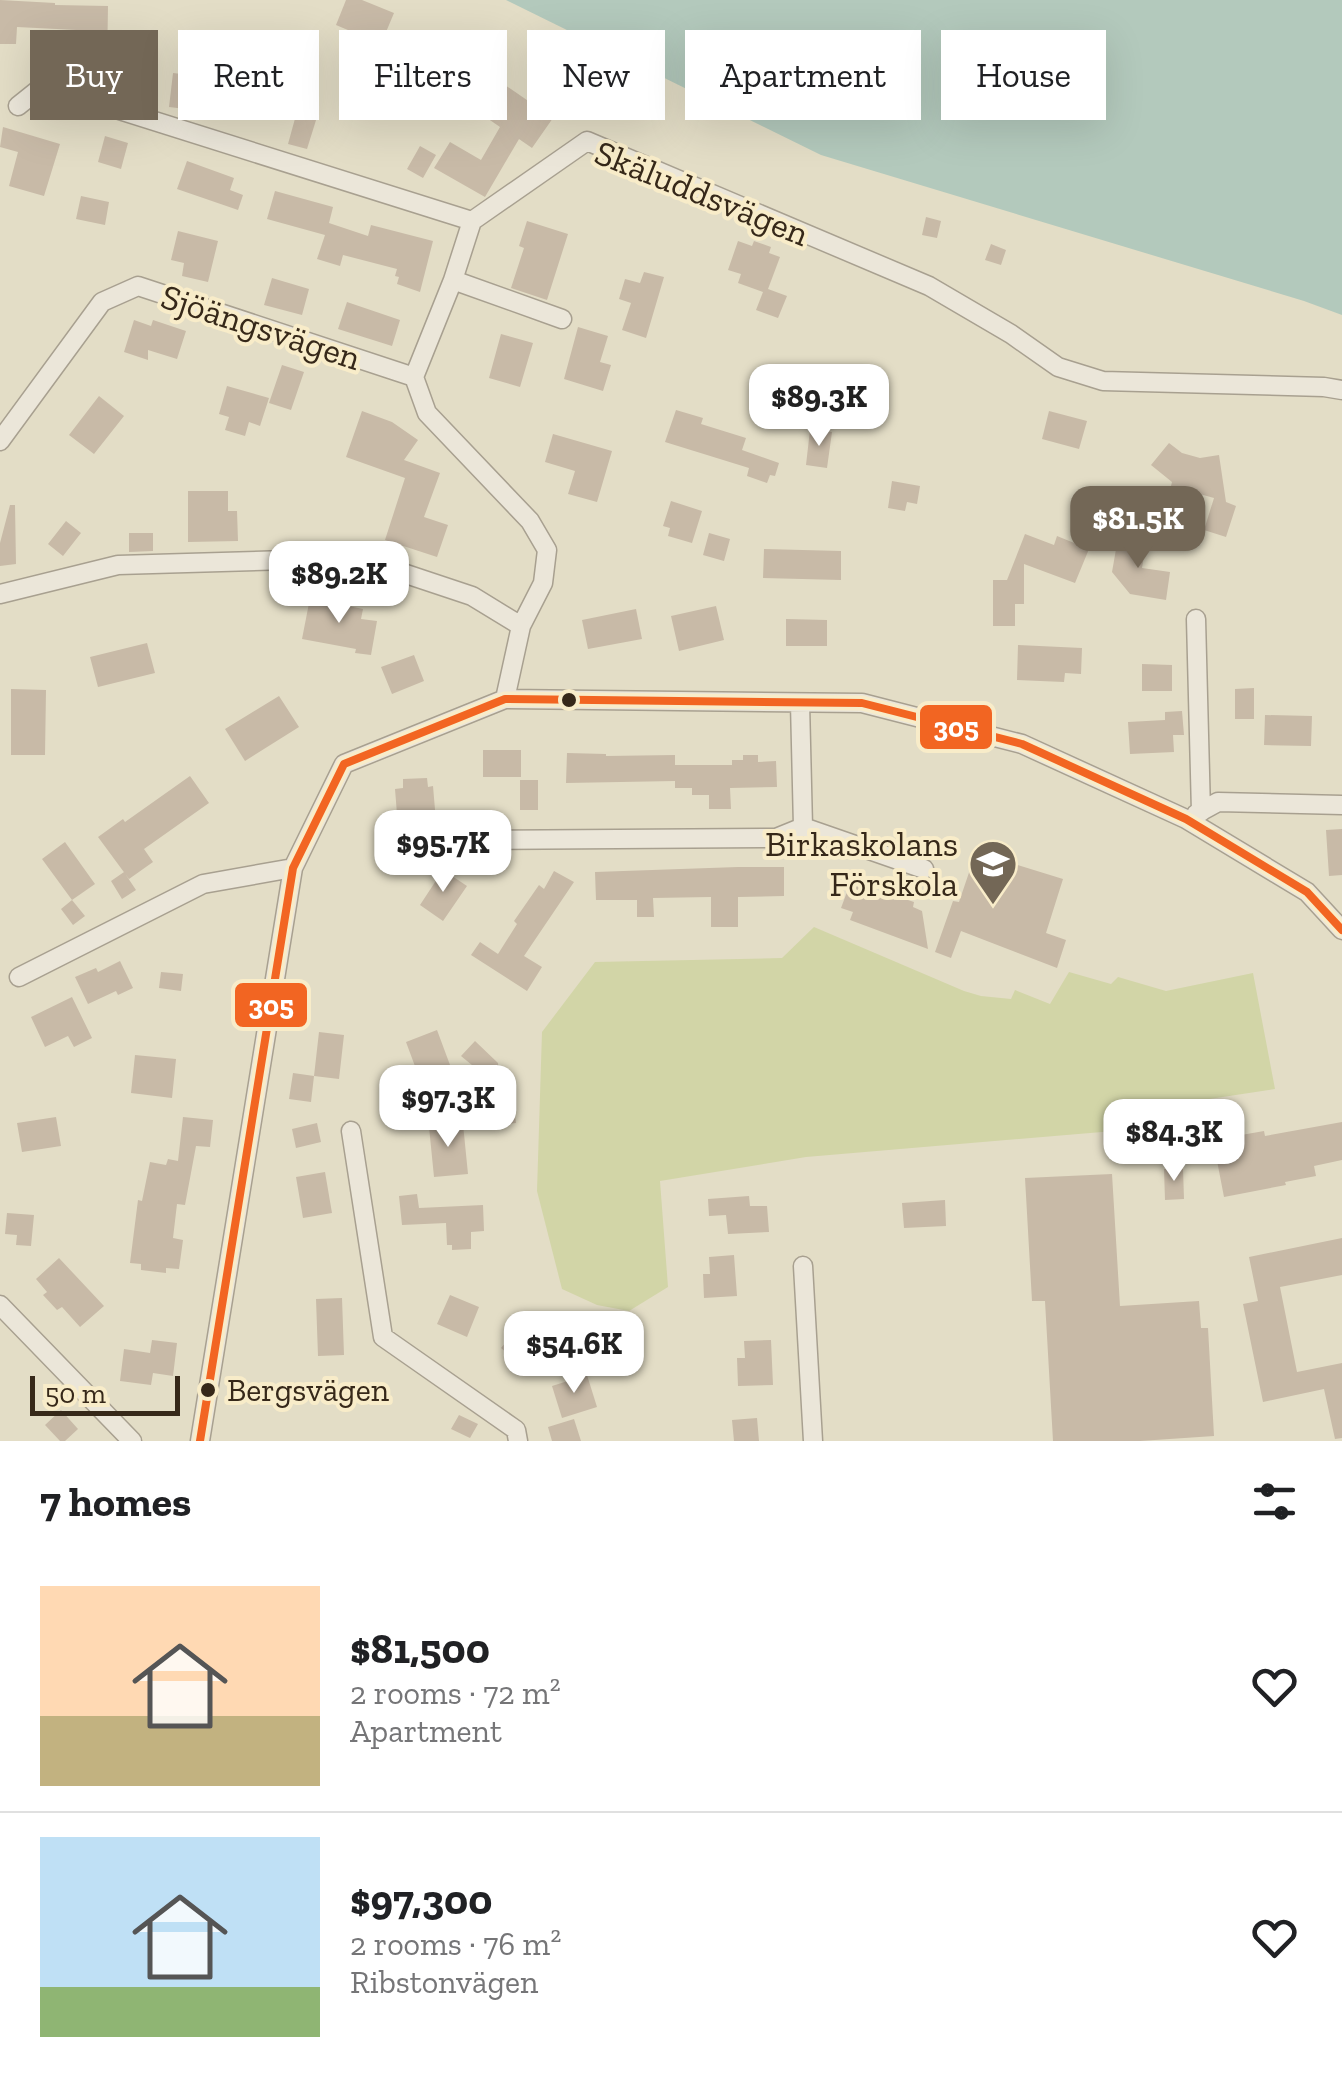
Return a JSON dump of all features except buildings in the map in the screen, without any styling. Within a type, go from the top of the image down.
[{"type":"street","points":[[18,106],[43,86],[472,221],[414,377],[427,413],[530,521],[547,550],[542,584],[522,626],[505,699]]},
{"type":"street","name":"Skäluddsvägen","points":[[472,221],[588,141],[929,286],[1058,367],[1103,381],[1342,390]]},
{"type":"street","points":[[453,280],[562,320]]},
{"type":"street","name":"Sjöängsvägen","points":[[0,441],[102,302],[138,286],[414,377]]},
{"type":"street","points":[[0,594],[118,565],[320,558],[402,572],[472,596],[522,626]]},
{"type":"street","points":[[1194,815],[1196,620]]},
{"type":"street","points":[[200,1441],[292,868],[344,764],[505,699],[862,703],[1022,744],[1194,815],[1307,892],[1342,930]]},
{"type":"street","points":[[800,703],[803,827]]},
{"type":"street","points":[[1194,815],[1218,802],[1342,805]]},
{"type":"street","points":[[470,840],[776,838],[803,827],[924,869]]},
{"type":"street","points":[[20,978],[203,884],[292,868]]},
{"type":"street","points":[[351,1131],[382,1336],[516,1430],[518,1441]]},
{"type":"street","points":[[803,1266],[813,1441]]},
{"type":"street","points":[[0,1305],[132,1441]]},
{"type":"green space","points":[[814,927],[964,991],[1011,999],[1015,990],[1050,1004],[1069,972],[1111,984],[1118,977],[1166,991],[1253,973],[1275,1089],[1183,1103],[1185,1125],[806,1157],[660,1181],[668,1287],[629,1311],[597,1305],[562,1289],[537,1191],[542,1032],[595,962],[782,958]]},
{"type":"shaded area","points":[[506,0],[1342,0],[1342,315],[821,155],[750,120],[921,120],[921,30],[685,30],[685,88],[665,78],[665,30],[567,30]]},
{"type":"transit line","name":"305","points":[[200,1441],[293,868],[344,764],[505,699],[862,703],[1022,744],[1186,819],[1307,892],[1342,930]]},
{"type":"place","name":"Birkaskolans Förskola","points":[[993,906]]},
{"type":"place","name":"Bergsvägen","points":[[208,1390]]}]
